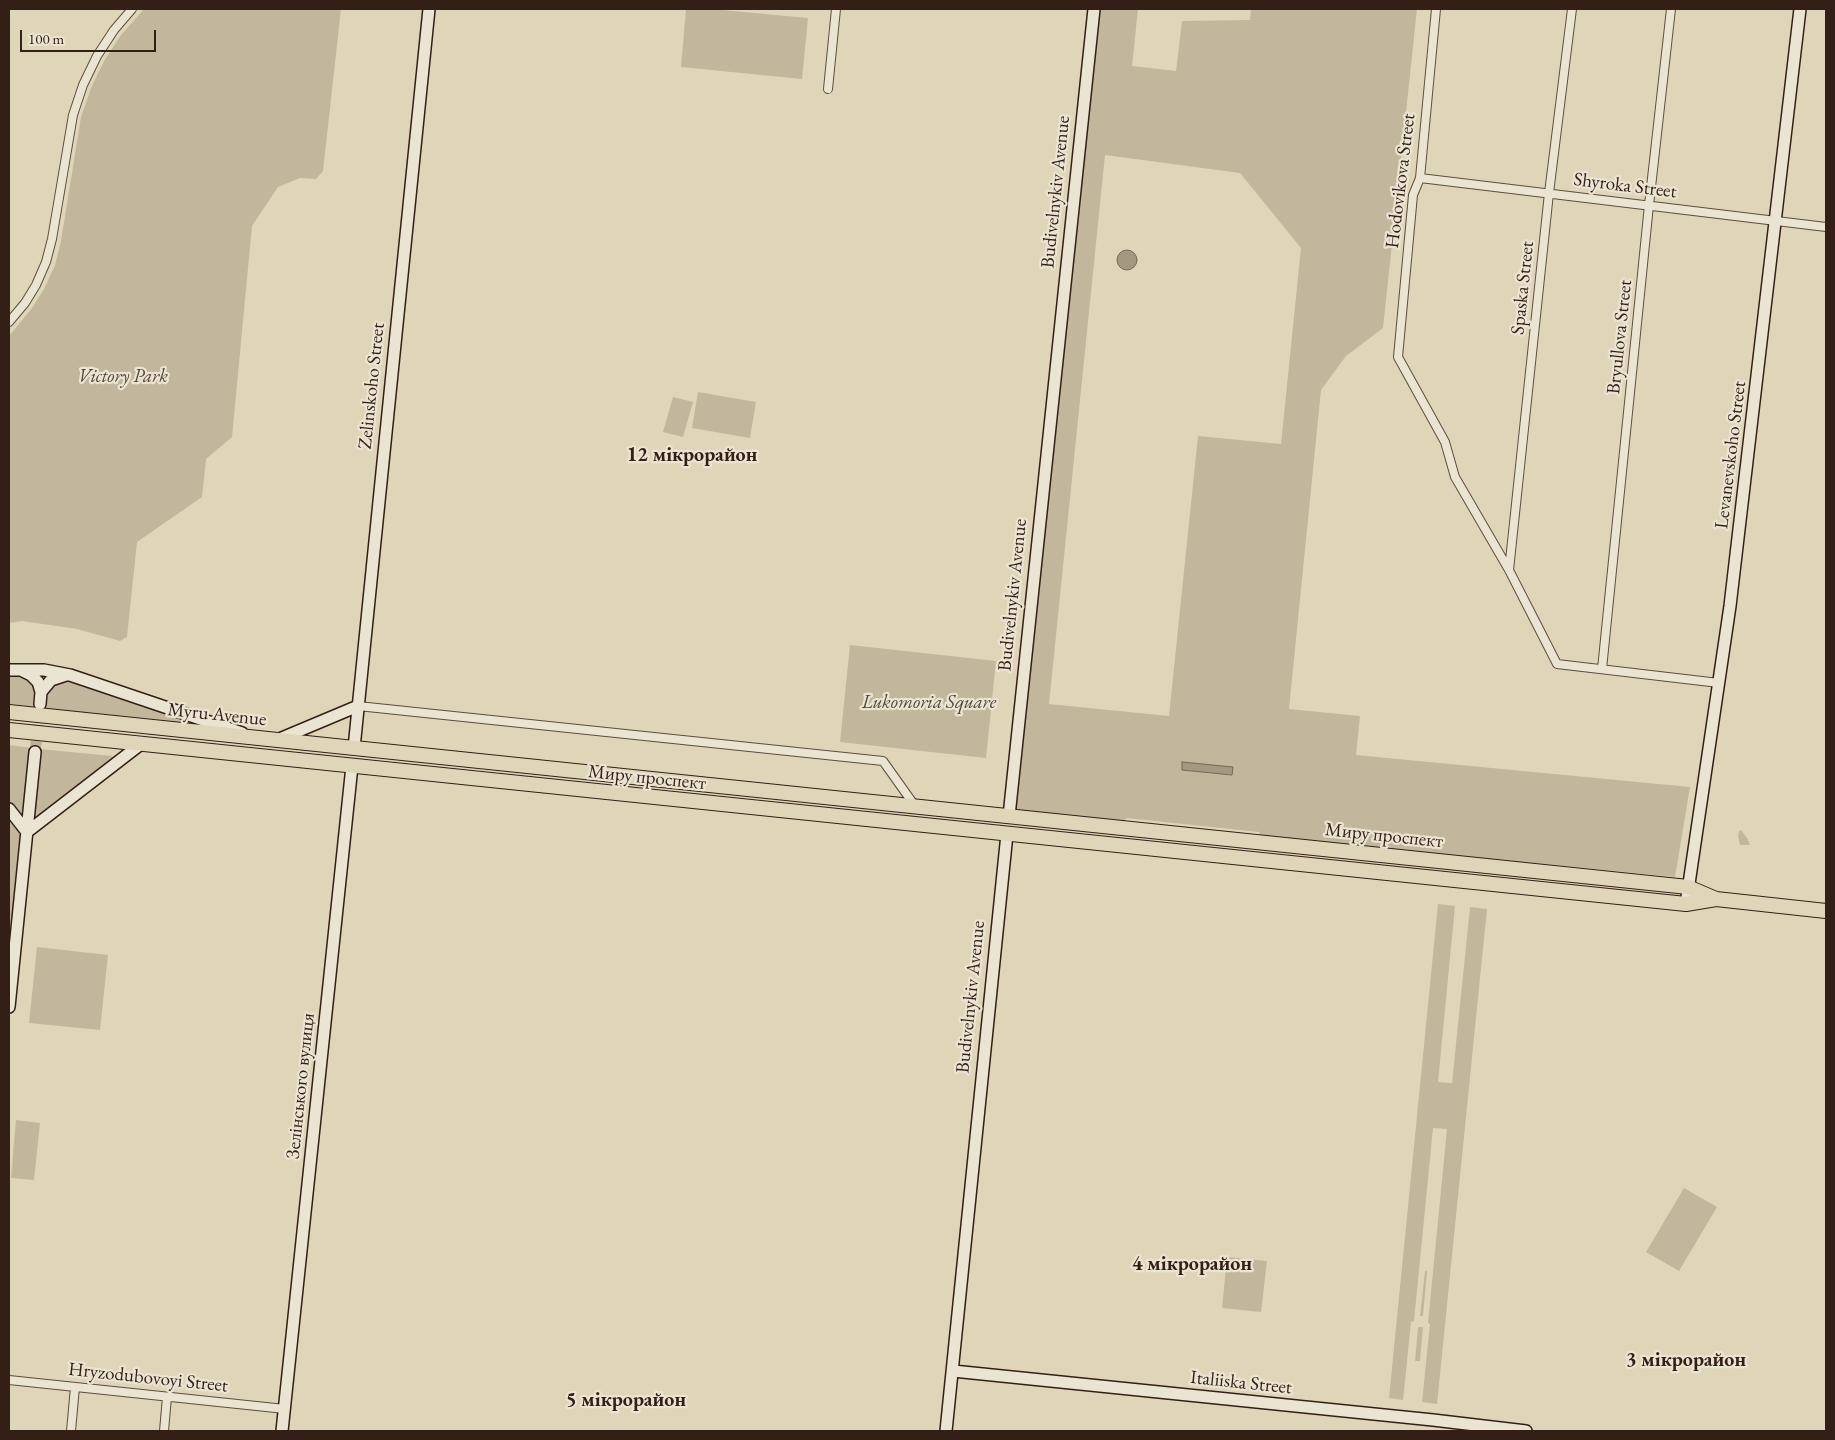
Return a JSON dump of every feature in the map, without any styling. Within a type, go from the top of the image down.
[{"type":"highway","name":"Myru Avenue","points":[[9,712],[354,748]]},
{"type":"highway","name":"Myru Avenue","points":[[9,730],[1007,834]]},
{"type":"highway","name":"Миру проспект","points":[[354,748],[1688,886]]},
{"type":"highway","name":"Zelinskoho Street","points":[[352,766],[354,748]]},
{"type":"highway","name":"Budivelnykiv Avenue","points":[[1007,834],[1009,816]]},
{"type":"highway","name":"Миру проспект","points":[[1007,834],[1686,904]]},
{"type":"highway","points":[[1688,886],[1716,899]]},
{"type":"highway","points":[[1686,904],[1716,899],[1826,911]]},
{"type":"street","points":[[9,322],[36,285],[46,262],[52,240],[73,115],[83,85],[97,56],[114,30],[132,9]]},
{"type":"street","name":"Zelinskoho Street","points":[[354,748],[429,9]]},
{"type":"street","points":[[828,90],[836,9]]},
{"type":"street","name":"Budivelnykiv Avenue","points":[[1009,816],[1094,9]]},
{"type":"street","name":"Hodovikova Street","points":[[1436,9],[1420,178],[1413,195],[1398,357],[1445,442],[1455,476],[1509,570]]},
{"type":"street","name":"Spaska Street","points":[[1509,570],[1572,9]]},
{"type":"street","name":"Bryullova Street","points":[[1602,669],[1649,205],[1671,9]]},
{"type":"street","name":"Levanevskoho Street","points":[[1686,904],[1732,597],[1800,9]]},
{"type":"street","name":"Shyroka Street","points":[[1420,178],[1826,227]]},
{"type":"street","points":[[1509,570],[1557,664],[1719,683]]},
{"type":"street","points":[[13,670],[44,670],[70,675],[257,738]]},
{"type":"street","points":[[13,670],[31,675],[38,682],[42,692]]},
{"type":"street","points":[[40,704],[42,692],[51,680],[60,676],[70,675]]},
{"type":"street","points":[[276,740],[358,706],[883,761],[915,806]]},
{"type":"street","points":[[27,832],[141,744]]},
{"type":"street","points":[[9,1007],[35,752]]},
{"type":"street","name":"Зелінського вулиця","points":[[285,1409],[352,766]]},
{"type":"street","points":[[9,809],[27,832]]},
{"type":"street","name":"Budivelnykiv Avenue","points":[[946,1431],[1007,834]]},
{"type":"street","name":"Italiiska Street","points":[[952,1371],[1526,1431]]},
{"type":"street","name":"Hryzodubovoyi Street","points":[[9,1380],[285,1409]]},
{"type":"street","points":[[71,1431],[75,1387]]},
{"type":"street","points":[[164,1431],[167,1396]]},
{"type":"street","points":[[282,1431],[285,1409]]},
{"type":"green space","name":"Victory Park","points":[[144,9],[341,9],[323,171],[316,179],[300,178],[278,187],[252,226],[232,437],[206,459],[202,497],[137,542],[127,637],[120,641],[77,629],[22,621],[9,623],[9,336],[32,308],[44,289],[55,265],[61,241],[81,117],[91,88],[104,61],[121,35]]},
{"type":"green space","points":[[686,9],[712,9],[808,18],[802,79],[681,67]]},
{"type":"green space","points":[[1099,9],[1138,9],[1132,66],[1176,71],[1182,21],[1250,20],[1251,9],[1417,9],[1383,328],[1346,356],[1321,390],[1289,709],[1360,716],[1356,755],[1690,787],[1675,877],[1260,836],[1259,832],[1126,818],[1125,822],[1014,811]],"holes":[[[1105,155],[1240,173],[1301,248],[1281,444],[1198,436],[1169,716],[1049,704]]]},
{"type":"green space","points":[[698,392],[756,402],[750,438],[692,428]]},
{"type":"green space","points":[[673,397],[693,402],[683,437],[663,432]]},
{"type":"green space","name":"Lukomoria Square","points":[[850,645],[996,661],[986,758],[840,742]]},
{"type":"green space","points":[[9,674],[25,676],[36,688],[37,707],[9,704]]},
{"type":"green space","points":[[65,679],[209,725],[43,708],[44,696],[50,686]]},
{"type":"green space","points":[[9,745],[32,748],[24,821],[9,802]]},
{"type":"green space","points":[[40,749],[112,756],[115,760],[32,823]]},
{"type":"green space","points":[[9,816],[23,834],[11,949],[9,949]]},
{"type":"green space","points":[[1741,830],[1750,845],[1740,845],[1738,836]]},
{"type":"green space","points":[[1438,904],[1455,906],[1438,1082],[1452,1083],[1470,907],[1487,909],[1437,1404],[1422,1402],[1447,1129],[1433,1128],[1414,1321],[1411,1322],[1403,1400],[1389,1398]]},
{"type":"green space","points":[[37,947],[108,955],[100,1030],[29,1023]]},
{"type":"green space","points":[[16,1120],[40,1123],[34,1180],[11,1178]]},
{"type":"green space","points":[[1684,1188],[1717,1207],[1679,1271],[1646,1252]]},
{"type":"green space","points":[[1227,1257],[1267,1261],[1261,1312],[1222,1308]]},
{"type":"green space","points":[[1425,1271],[1427,1271],[1423,1316],[1420,1316]]},
{"type":"green space","points":[[1418,1327],[1423,1327],[1420,1361],[1415,1361]]},
{"type":"shaded area","points":[[1127,250],[1134,253],[1137,260],[1134,267],[1127,270],[1120,267],[1117,260],[1120,253]]},
{"type":"shaded area","points":[[1182,762],[1233,767],[1232,775],[1182,770]]},
{"type":"tunnel","points":[[35,752],[40,708]]},
{"type":"district","name":"12 мікрорайон","points":[[692,456]]},
{"type":"district","name":"4 мікрорайон","points":[[1192,1265]]},
{"type":"district","name":"3 мікрорайон","points":[[1686,1361]]},
{"type":"district","name":"5 мікрорайон","points":[[626,1401]]}]
